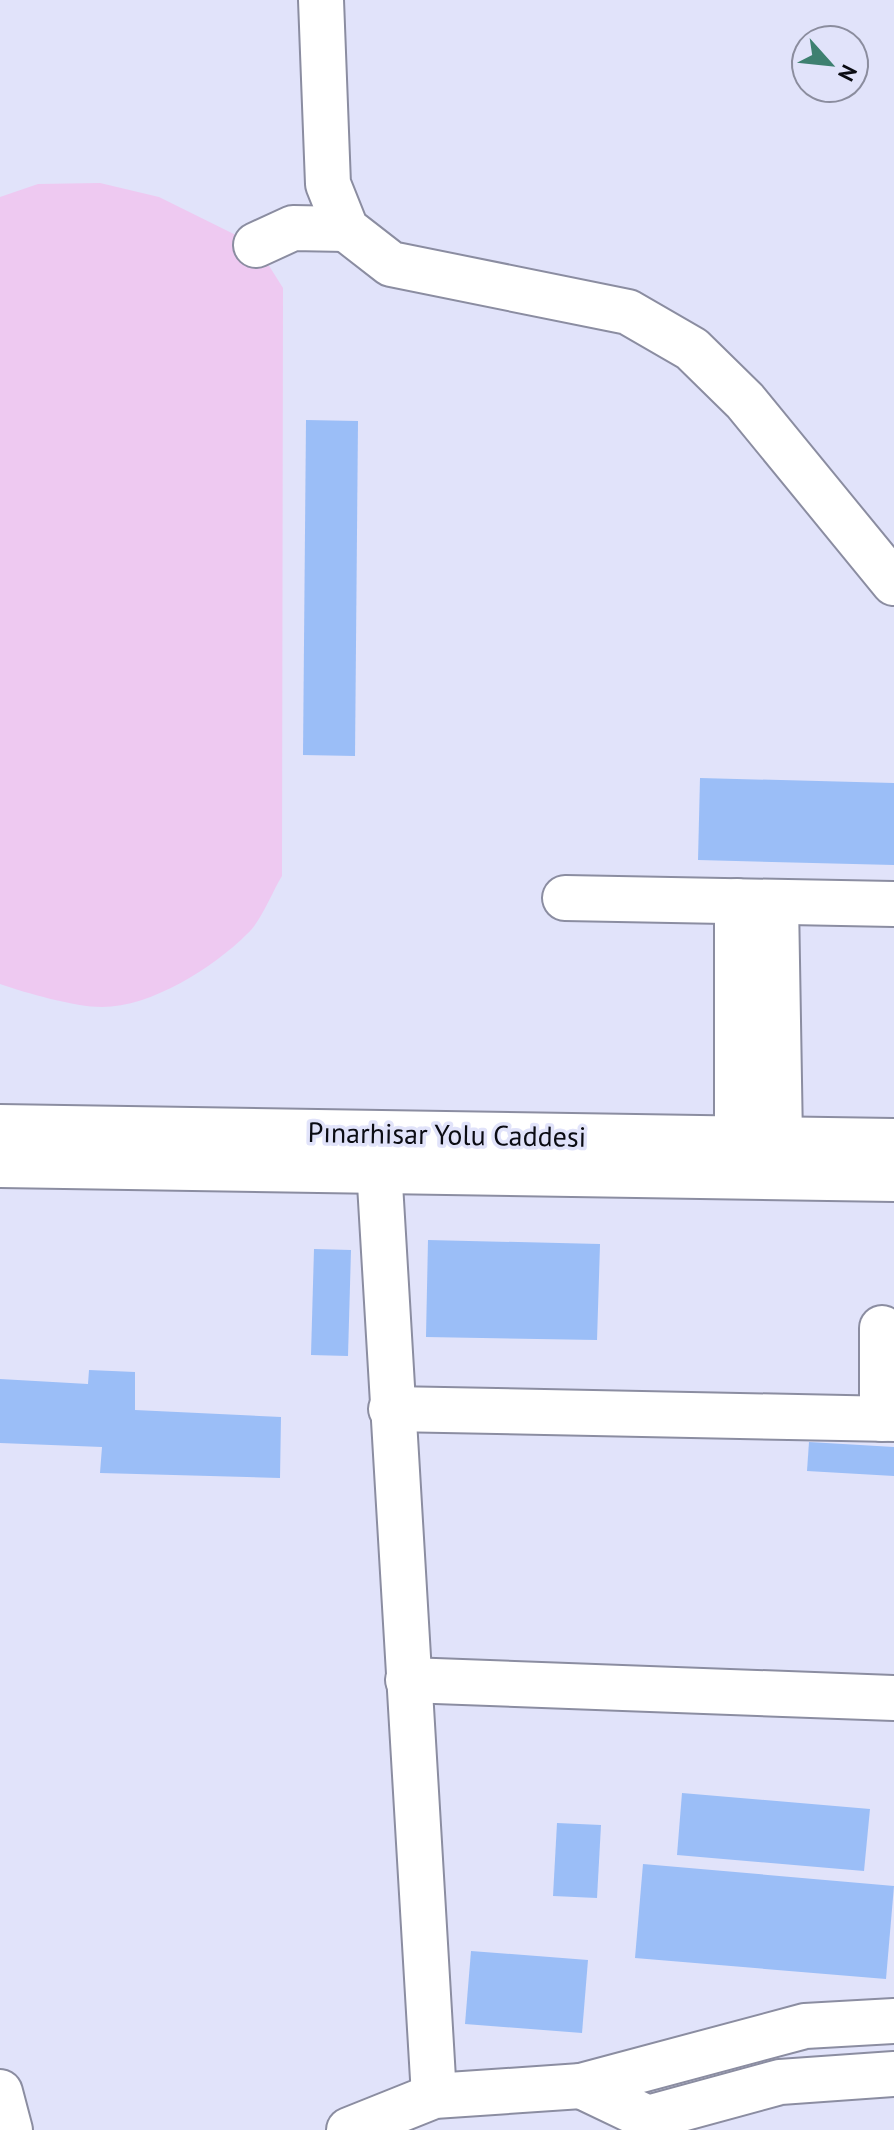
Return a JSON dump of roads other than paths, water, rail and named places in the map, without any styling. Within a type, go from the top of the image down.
[{"type":"main road","points":[[321,0],[328,184],[346,229],[391,264],[628,312],[692,349],[745,401],[894,583]]},
{"type":"main road","points":[[256,245],[293,228],[346,229]]},
{"type":"main road","points":[[565,898],[894,904]]},
{"type":"main road","points":[[756,902],[758,1139]]},
{"type":"main road","name":"Pınarhisar Yolu Caddesi","points":[[0,1127],[377,1152],[894,1179]]},
{"type":"main road","name":"Pınarhisar Yolu Caddesi","points":[[0,1165],[758,1139],[894,1141]]},
{"type":"main road","points":[[377,1152],[434,2096]]},
{"type":"main road","points":[[391,1409],[888,1419],[882,1328]]},
{"type":"main road","points":[[408,1680],[894,1698]]},
{"type":"main road","points":[[349,2130],[434,2096],[581,2086],[805,2026],[894,2021]]},
{"type":"main road","points":[[581,2086],[648,2118],[780,2082],[894,2074]]},
{"type":"main road","points":[[0,2092],[10,2130]]}]
